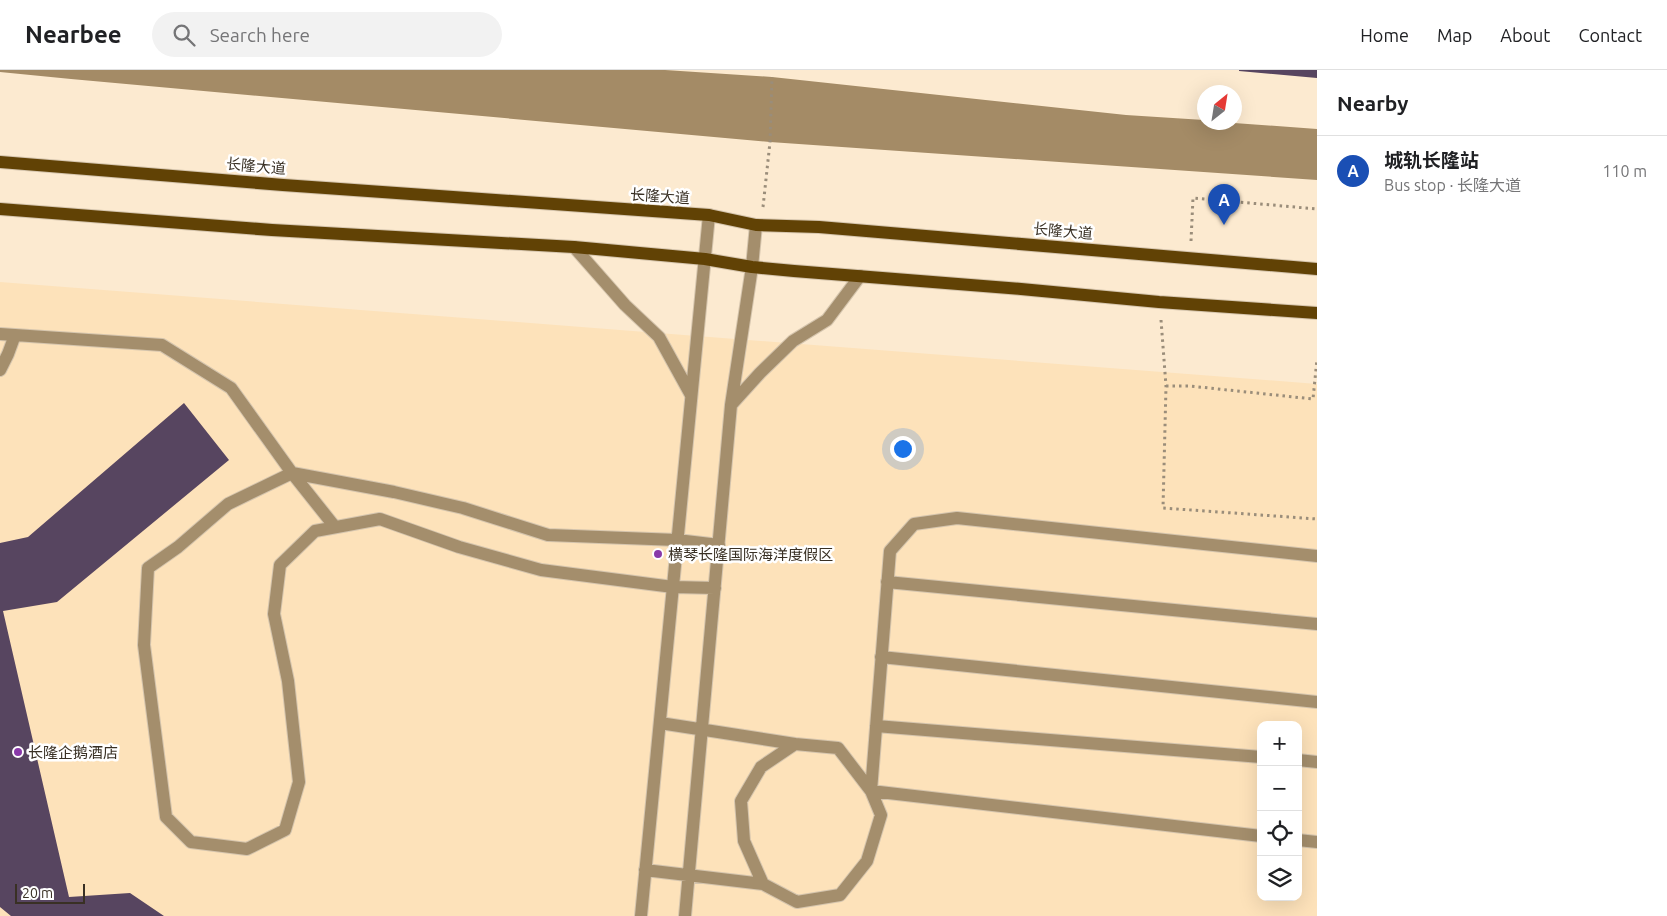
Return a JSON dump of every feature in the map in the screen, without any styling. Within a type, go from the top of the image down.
[{"type":"main road","name":"长隆大道","points":[[0,162],[708,215],[759,225],[819,227],[1317,269]]},
{"type":"main road","points":[[0,209],[262,229],[574,247],[705,259],[752,267],[1159,302],[1317,313]]},
{"type":"lane","points":[[641,916],[708,215]]},
{"type":"lane","points":[[685,916],[731,406],[759,225]]},
{"type":"lane","points":[[574,247],[625,305],[658,337],[691,396]]},
{"type":"lane","points":[[731,406],[760,373],[794,341],[827,320],[860,276]]},
{"type":"lane","points":[[0,334],[162,344],[231,388],[292,473],[335,527]]},
{"type":"lane","points":[[0,370],[15,335]]},
{"type":"lane","points":[[715,588],[673,587],[541,570],[459,546],[380,519],[315,531],[280,565],[274,614],[288,681],[299,782],[285,830],[247,848],[191,842],[166,817],[144,645],[148,568],[178,546],[228,504],[292,473],[394,492],[463,508],[548,535],[677,540],[719,545]]},
{"type":"lane","points":[[871,791],[890,551],[914,524],[957,518],[1317,556]]},
{"type":"lane","points":[[887,582],[1317,624]]},
{"type":"lane","points":[[882,657],[1317,702]]},
{"type":"lane","points":[[645,870],[763,884],[797,902],[840,895],[867,861],[881,816],[871,791],[838,748],[795,744],[660,723]]},
{"type":"lane","points":[[876,726],[1257,757]]},
{"type":"lane","points":[[763,884],[744,841],[741,801],[761,767],[795,744]]},
{"type":"lane","points":[[1302,760],[1317,762]]},
{"type":"lane","points":[[871,791],[1257,836]]},
{"type":"lane","points":[[1302,840],[1317,842]]},
{"type":"path","points":[[759,225],[770,142],[772,77]]},
{"type":"path","points":[[1190,258],[1193,198],[1317,209]]},
{"type":"path","points":[[1159,302],[1166,386],[1163,508],[1317,519]]},
{"type":"path","points":[[1166,386],[1190,386],[1313,399],[1317,359]]},
{"type":"shaded area","points":[[0,70],[665,70],[772,77],[1126,115],[1197,120],[1197,130],[1242,130],[1242,124],[1317,129],[1317,180],[770,142],[0,72]]},
{"type":"shaded area","name":"横琴长隆国际海洋度假区","points":[[0,282],[1317,384],[1317,916],[0,916]]},
{"type":"building","points":[[1317,70],[1317,78],[1239,71]]},
{"type":"building","name":"长隆企鹅酒店","points":[[184,403],[229,460],[57,602],[3,611],[69,897],[130,893],[164,916],[11,916],[0,907],[0,543],[28,537]]},
{"type":"place","name":"城轨长隆站","points":[[1224,225]]},
{"type":"place","name":"横琴长隆国际海洋度假区","points":[[658,554]]},
{"type":"place","name":"长隆企鹅酒店","points":[[18,752]]}]
